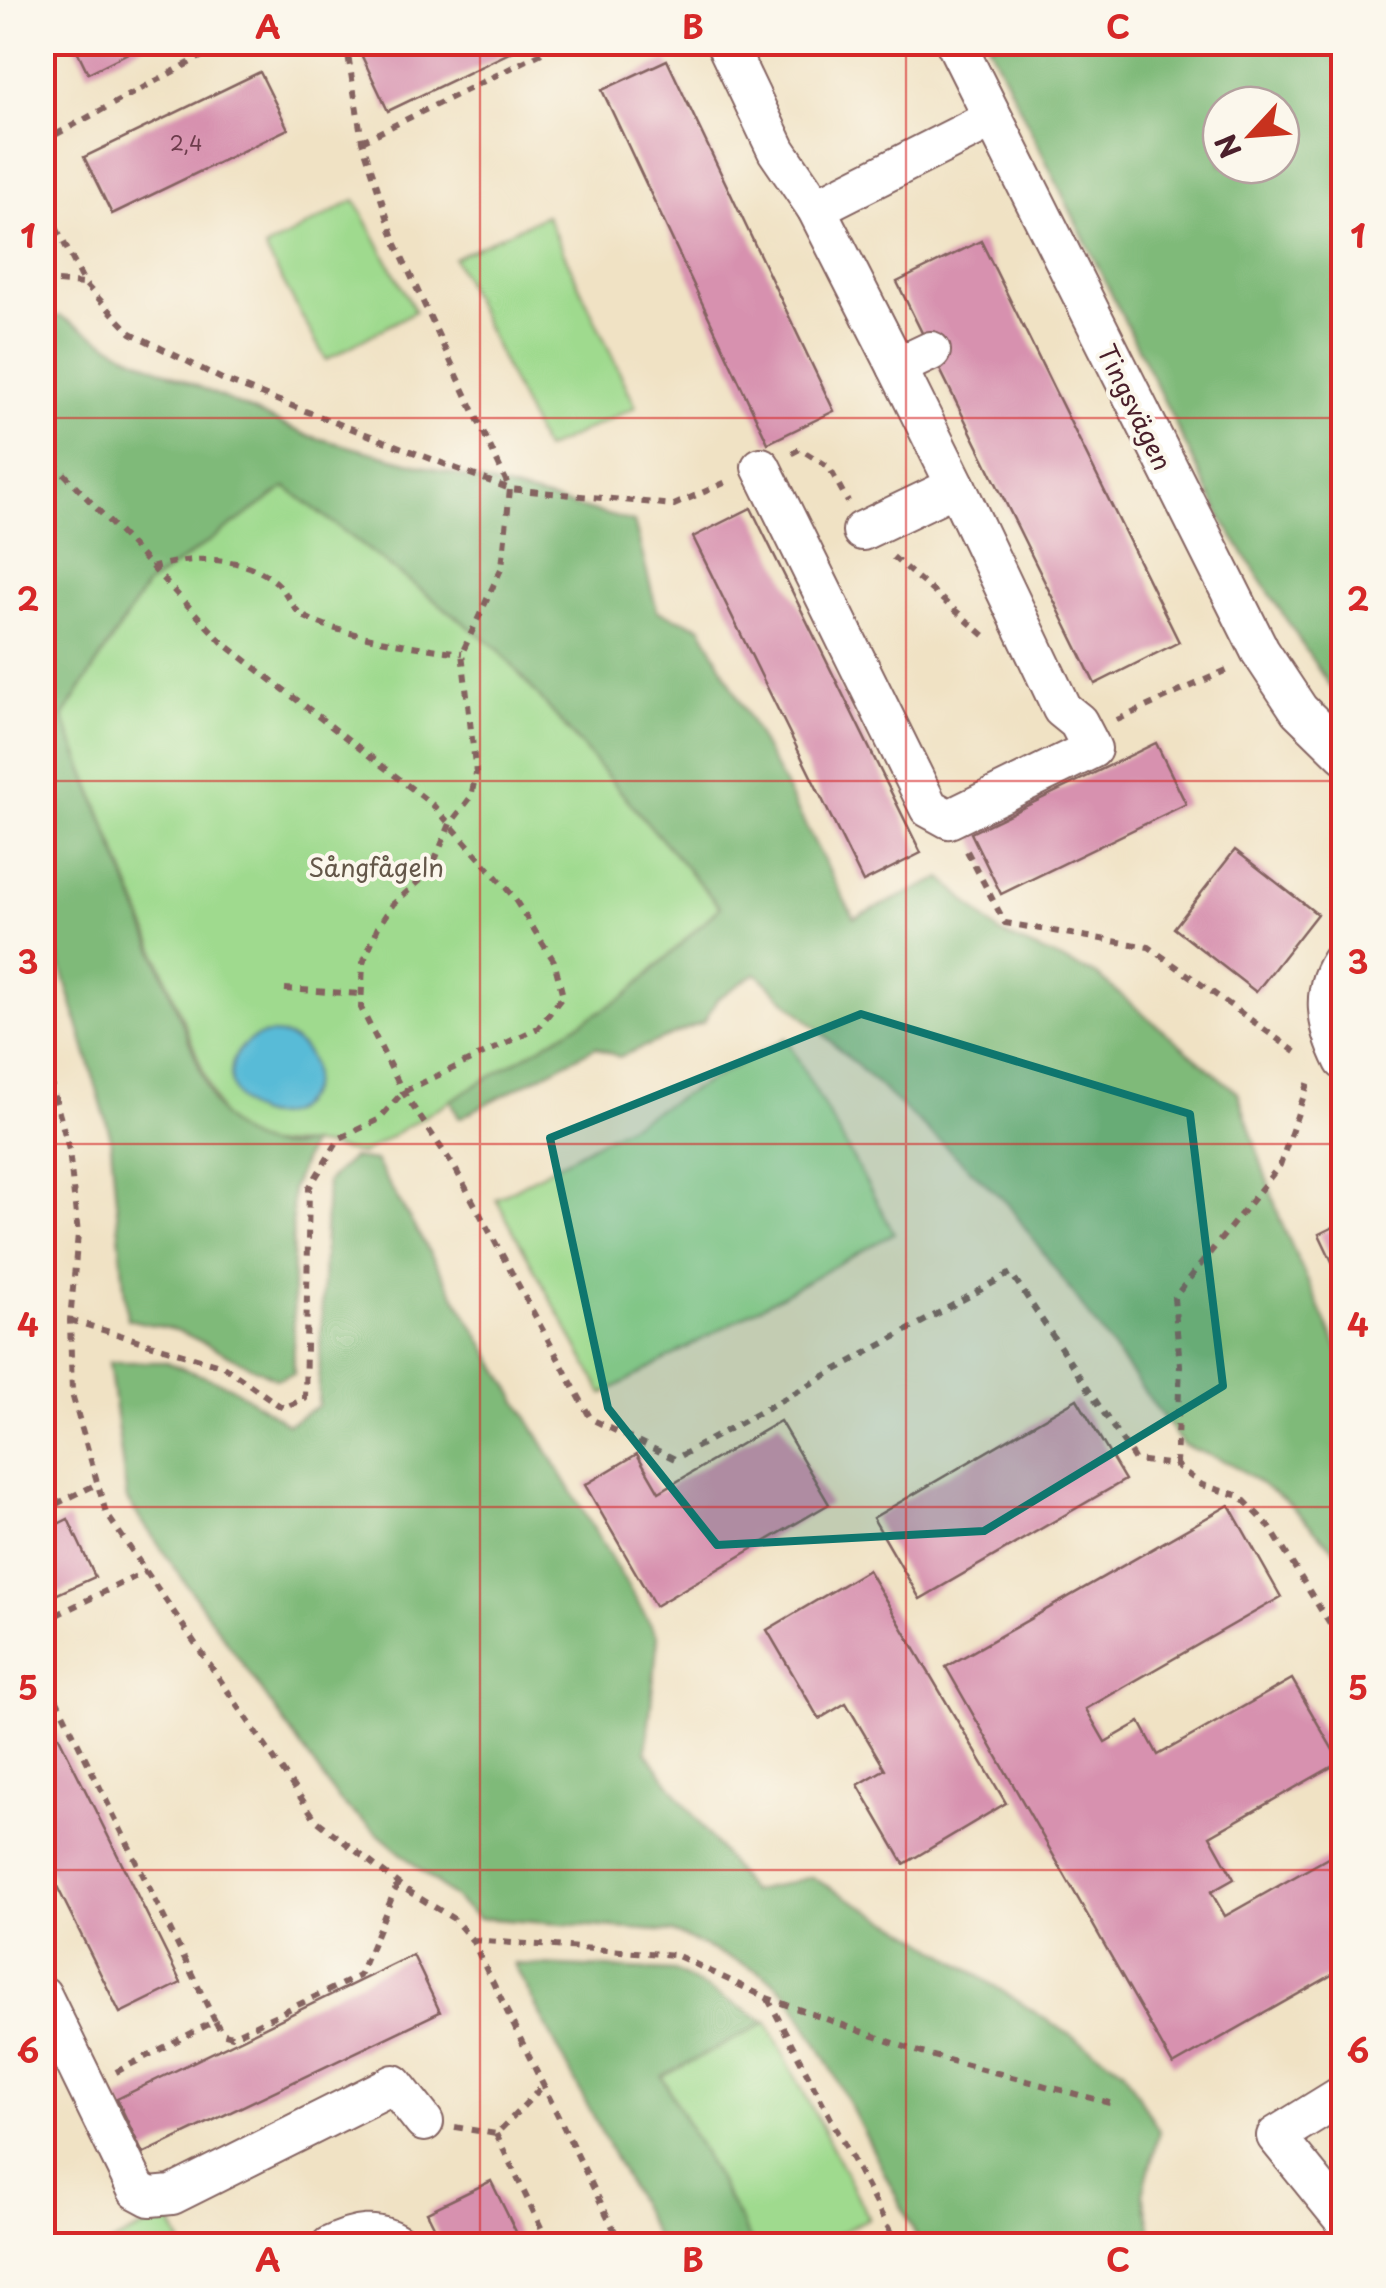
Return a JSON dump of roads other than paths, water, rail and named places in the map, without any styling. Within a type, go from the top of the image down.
[{"type":"street","points":[[725,42],[777,151],[914,359],[956,486],[1062,709],[1092,749],[949,819],[928,808],[761,467]]},
{"type":"street","name":"Tingsvägen","points":[[955,42],[1260,651],[1299,710],[1344,754]]},
{"type":"street","points":[[816,208],[992,120]]},
{"type":"street","points":[[862,531],[956,486]]},
{"type":"street","points":[[1328,1062],[1326,1004],[1330,976],[1344,957]]},
{"type":"street","points":[[42,1995],[138,2190],[150,2197],[172,2195],[394,2084],[424,2122]]},
{"type":"street","points":[[1344,2094],[1276,2136],[1344,2220]]},
{"type":"street","points":[[330,2246],[363,2233],[382,2234],[401,2246]]},
{"type":"water","points":[[272,1034],[301,1046],[313,1075],[301,1104],[272,1116],[243,1104],[231,1075],[243,1046]]},
{"type":"park label","name":"Sångfågeln","points":[[376,867]]}]
